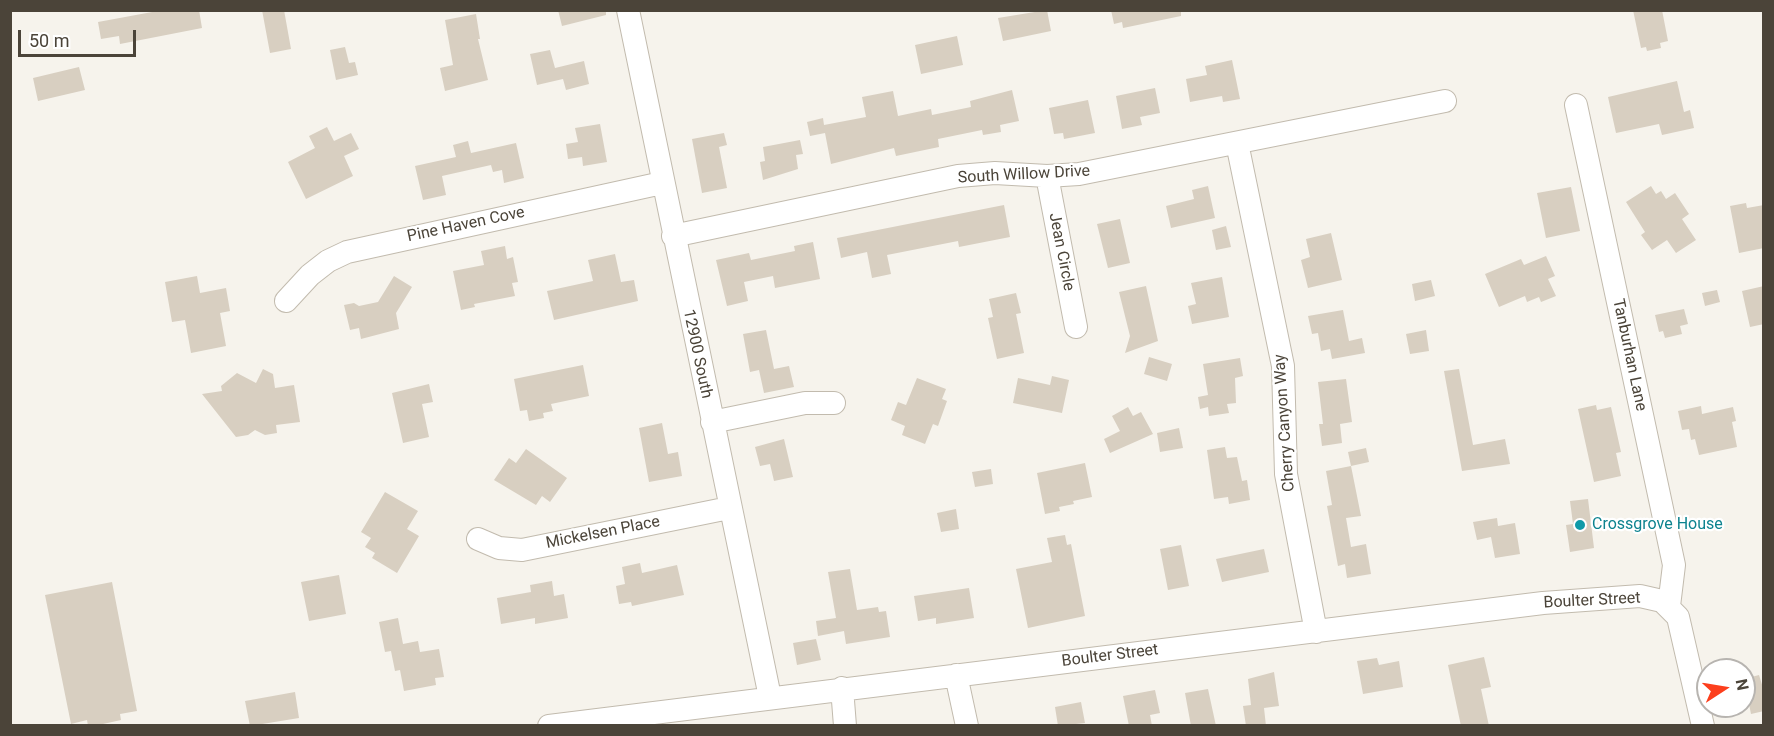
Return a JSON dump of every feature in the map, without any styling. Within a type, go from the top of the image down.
[{"type":"street","name":"12900 South","points":[[628,10],[711,422],[770,697]]},
{"type":"street","name":"South Willow Drive","points":[[673,236],[958,176],[1014,173],[1047,176],[1118,168],[1445,101]]},
{"type":"street","name":"Tanburhan Lane","points":[[1576,105],[1674,565],[1669,606]]},
{"type":"street","name":"Cherry Canyon Way","points":[[1237,143],[1283,366],[1286,474],[1316,632]]},
{"type":"street","name":"Jean Circle","points":[[1047,176],[1076,327]]},
{"type":"street","name":"Pine Haven Cove","points":[[285,301],[328,261],[347,252],[662,183]]},
{"type":"street","points":[[711,422],[805,403],[834,403]]},
{"type":"street","name":"Mickelsen Place","points":[[478,539],[499,548],[522,550],[729,508]]},
{"type":"street","name":"Boulter Street","points":[[549,726],[842,688],[1612,596],[1655,599],[1669,606]]},
{"type":"street","points":[[1669,606],[1677,617],[1703,726]]},
{"type":"street","points":[[956,675],[967,726]]},
{"type":"street","points":[[842,688],[845,726]]},
{"type":"building","points":[[163,10],[199,10],[202,28],[120,44],[119,36],[101,39],[98,22]]},
{"type":"building","points":[[262,10],[284,10],[291,49],[270,53]]},
{"type":"building","points":[[558,10],[606,10],[606,15],[562,26]]},
{"type":"building","points":[[1047,10],[1051,31],[1003,41],[998,18]]},
{"type":"building","points":[[1111,10],[1181,10],[1181,16],[1123,28],[1122,22],[1114,24]]},
{"type":"building","points":[[1633,10],[1662,10],[1668,41],[1660,43],[1661,48],[1647,51],[1646,47],[1641,48]]},
{"type":"building","points":[[476,14],[480,39],[478,39],[488,80],[445,91],[440,68],[453,65],[445,20]]},
{"type":"building","points":[[957,36],[963,65],[921,74],[915,45]]},
{"type":"building","points":[[345,47],[349,63],[355,62],[358,75],[336,80],[330,50]]},
{"type":"building","points":[[550,50],[555,68],[584,61],[589,84],[566,90],[563,79],[537,85],[530,54]]},
{"type":"building","points":[[1232,60],[1240,99],[1223,102],[1222,96],[1190,102],[1186,79],[1207,75],[1205,66]]},
{"type":"building","points":[[79,67],[85,90],[38,101],[33,78]]},
{"type":"building","points":[[1677,81],[1684,112],[1690,110],[1694,128],[1662,135],[1659,124],[1616,133],[1608,97]]},
{"type":"building","points":[[1155,88],[1160,113],[1140,117],[1142,125],[1122,129],[1116,96]]},
{"type":"building","points":[[1012,90],[1019,121],[1000,125],[1001,132],[983,135],[982,130],[938,139],[939,147],[896,156],[894,148],[831,164],[825,133],[810,136],[807,122],[823,118],[824,125],[866,117],[862,97],[893,91],[898,116],[931,109],[932,115],[971,107],[970,101]]},
{"type":"building","points":[[1088,100],[1095,133],[1064,139],[1063,133],[1054,134],[1049,108]]},
{"type":"building","points":[[600,124],[607,162],[583,166],[582,157],[568,159],[566,144],[578,142],[575,128]]},
{"type":"building","points":[[327,127],[334,141],[351,133],[359,149],[344,156],[353,176],[306,199],[288,162],[315,148],[309,136]]},
{"type":"building","points":[[724,133],[727,145],[719,147],[727,188],[702,193],[692,139]]},
{"type":"building","points":[[800,140],[803,154],[796,155],[798,169],[763,180],[760,162],[765,161],[763,147]]},
{"type":"building","points":[[468,141],[471,153],[516,143],[524,178],[504,183],[502,170],[493,172],[491,165],[442,176],[446,195],[423,200],[415,166],[456,157],[453,145]]},
{"type":"building","points":[[1208,186],[1215,218],[1171,228],[1166,206],[1194,199],[1192,190]]},
{"type":"building","points":[[1651,186],[1656,194],[1661,191],[1666,199],[1675,193],[1689,214],[1682,219],[1696,240],[1676,253],[1667,240],[1652,250],[1641,235],[1645,232],[1626,202]]},
{"type":"building","points":[[1571,187],[1580,231],[1546,238],[1537,193]]},
{"type":"building","points":[[1746,203],[1747,208],[1764,205],[1764,248],[1739,253],[1730,206]]},
{"type":"building","points":[[1004,205],[1010,237],[959,247],[958,241],[887,255],[891,274],[872,278],[867,252],[841,258],[837,238]]},
{"type":"building","points":[[1120,219],[1130,263],[1108,268],[1097,224]]},
{"type":"building","points":[[1226,226],[1231,247],[1216,250],[1212,230]]},
{"type":"building","points":[[1331,233],[1342,280],[1308,288],[1301,260],[1310,257],[1306,239]]},
{"type":"building","points":[[813,242],[820,279],[775,288],[773,276],[744,282],[748,301],[727,306],[716,260],[749,253],[751,260],[795,251],[794,246]]},
{"type":"building","points":[[505,246],[507,259],[513,257],[518,282],[512,283],[515,296],[474,304],[475,307],[461,310],[453,271],[484,265],[481,251]]},
{"type":"building","points":[[615,254],[621,282],[634,280],[638,301],[554,320],[547,291],[593,281],[588,260]]},
{"type":"building","points":[[1546,256],[1555,276],[1548,279],[1556,296],[1541,302],[1539,297],[1527,302],[1525,296],[1499,307],[1485,274],[1521,259],[1524,265]]},
{"type":"building","points":[[197,276],[200,293],[226,288],[230,311],[220,313],[226,346],[191,353],[185,320],[172,322],[165,282]]},
{"type":"building","points":[[394,276],[412,287],[396,313],[399,329],[361,339],[359,328],[350,330],[344,305],[354,303],[359,306],[378,302]]},
{"type":"building","points":[[1222,277],[1229,317],[1192,324],[1188,306],[1196,304],[1191,283]]},
{"type":"building","points":[[1431,280],[1435,296],[1415,301],[1412,284]]},
{"type":"building","points":[[1146,286],[1158,341],[1125,353],[1130,336],[1119,292]]},
{"type":"building","points":[[1764,286],[1764,324],[1750,327],[1742,291]]},
{"type":"building","points":[[1717,290],[1720,302],[1705,306],[1702,293]]},
{"type":"building","points":[[1016,293],[1021,313],[1016,314],[1024,353],[997,359],[988,318],[993,317],[989,299]]},
{"type":"building","points":[[1684,309],[1688,324],[1680,326],[1682,334],[1665,338],[1663,331],[1659,332],[1655,315]]},
{"type":"building","points":[[1343,310],[1349,341],[1362,338],[1365,353],[1332,359],[1330,349],[1321,351],[1318,333],[1312,334],[1308,316]]},
{"type":"building","points":[[766,330],[774,369],[789,366],[794,387],[764,393],[759,370],[750,372],[743,334]]},
{"type":"building","points":[[1426,330],[1429,351],[1410,354],[1406,334]]},
{"type":"building","points":[[1149,357],[1172,364],[1167,381],[1144,374]]},
{"type":"building","points":[[1240,358],[1243,376],[1235,378],[1236,403],[1227,404],[1229,413],[1209,416],[1208,407],[1200,409],[1198,397],[1208,395],[1203,364]]},
{"type":"building","points":[[583,365],[589,396],[551,404],[553,411],[543,413],[544,418],[529,421],[527,410],[520,411],[514,379]]},
{"type":"building","points":[[263,369],[273,374],[275,388],[294,385],[300,422],[276,425],[277,433],[265,435],[255,430],[248,435],[236,437],[202,394],[222,391],[221,386],[237,373],[256,383]]},
{"type":"building","points":[[1459,369],[1473,445],[1505,439],[1510,464],[1462,471],[1444,371]]},
{"type":"building","points":[[1052,376],[1069,380],[1062,413],[1013,403],[1018,378],[1050,385]]},
{"type":"building","points":[[917,378],[946,389],[942,399],[947,401],[938,426],[933,424],[925,444],[902,435],[905,426],[891,420],[898,402],[906,405]]},
{"type":"building","points":[[1346,379],[1352,422],[1340,424],[1342,443],[1322,446],[1319,424],[1323,424],[1318,382]]},
{"type":"building","points":[[429,384],[433,402],[422,404],[429,437],[403,443],[392,393]]},
{"type":"building","points":[[1596,405],[1597,410],[1611,407],[1621,452],[1616,453],[1621,476],[1594,482],[1578,409]]},
{"type":"building","points":[[1701,406],[1702,414],[1733,407],[1736,421],[1732,422],[1737,447],[1699,455],[1695,439],[1691,440],[1689,429],[1682,430],[1678,411]]},
{"type":"building","points":[[1128,407],[1133,416],[1141,412],[1153,434],[1110,453],[1104,439],[1120,431],[1112,416]]},
{"type":"building","points":[[662,423],[668,454],[678,452],[682,476],[649,482],[639,428]]},
{"type":"building","points":[[1179,428],[1183,448],[1160,452],[1157,433]]},
{"type":"building","points":[[784,439],[793,477],[774,481],[770,464],[760,466],[755,447]]},
{"type":"building","points":[[1225,447],[1227,458],[1237,457],[1242,481],[1247,480],[1250,500],[1229,504],[1228,497],[1214,499],[1207,450]]},
{"type":"building","points":[[1366,448],[1369,462],[1351,466],[1348,452]]},
{"type":"building","points":[[526,449],[567,478],[550,502],[542,496],[536,505],[494,480],[509,458],[516,463]]},
{"type":"building","points":[[1085,463],[1092,497],[1073,501],[1074,504],[1059,507],[1060,511],[1045,514],[1037,473]]},
{"type":"building","points":[[1351,466],[1361,516],[1346,518],[1351,547],[1366,544],[1371,574],[1347,578],[1345,564],[1338,566],[1327,506],[1332,505],[1326,471]]},
{"type":"building","points":[[991,469],[993,484],[975,487],[972,472]]},
{"type":"building","points":[[385,492],[418,511],[407,529],[419,536],[397,573],[372,558],[375,553],[365,547],[371,538],[361,532]]},
{"type":"building","name":"Crossgrove House","points":[[1588,499],[1594,548],[1570,552],[1566,525],[1573,524],[1570,501]]},
{"type":"building","points":[[956,509],[959,529],[941,532],[937,513]]},
{"type":"building","points":[[1497,518],[1498,526],[1515,523],[1520,554],[1495,558],[1491,537],[1477,540],[1473,522]]},
{"type":"building","points":[[1065,535],[1067,545],[1071,544],[1085,616],[1028,628],[1016,569],[1052,562],[1047,538]]},
{"type":"building","points":[[1181,545],[1189,586],[1168,590],[1160,549]]},
{"type":"building","points":[[1264,549],[1269,572],[1222,582],[1216,559]]},
{"type":"building","points":[[640,563],[642,573],[677,565],[684,595],[632,606],[631,602],[619,604],[616,586],[625,584],[622,567]]},
{"type":"building","points":[[850,569],[857,610],[878,607],[879,612],[886,611],[890,637],[846,644],[844,631],[818,636],[816,621],[836,618],[828,572]]},
{"type":"building","points":[[339,575],[346,614],[309,621],[301,582]]},
{"type":"building","points":[[552,581],[554,596],[564,594],[568,618],[535,624],[535,618],[501,624],[497,598],[531,592],[530,585]]},
{"type":"building","points":[[112,582],[137,711],[120,714],[121,720],[94,726],[88,726],[87,720],[71,724],[45,595]]},
{"type":"building","points":[[969,588],[974,618],[936,624],[936,618],[918,621],[914,596]]},
{"type":"building","points":[[398,618],[403,644],[418,641],[420,652],[439,649],[444,677],[435,678],[436,685],[404,691],[400,670],[395,671],[391,651],[385,652],[379,622]]},
{"type":"building","points":[[816,639],[821,660],[797,665],[793,643]]},
{"type":"building","points":[[1484,657],[1491,687],[1481,689],[1489,726],[1461,726],[1448,665]]},
{"type":"building","points":[[1377,658],[1379,665],[1399,661],[1403,687],[1363,694],[1357,661]]},
{"type":"building","points":[[1274,672],[1279,706],[1264,708],[1266,726],[1246,726],[1243,706],[1251,705],[1248,679]]},
{"type":"building","points":[[1759,675],[1764,691],[1764,711],[1756,713],[1756,676]]},
{"type":"building","points":[[1208,689],[1216,726],[1191,726],[1185,693]]},
{"type":"building","points":[[1155,690],[1160,713],[1150,715],[1152,726],[1129,726],[1123,696]]},
{"type":"building","points":[[295,692],[299,718],[250,726],[245,701]]},
{"type":"building","points":[[1081,702],[1085,723],[1058,726],[1055,707]]},
{"type":"place","name":"Crossgrove House","points":[[1580,525]]}]
